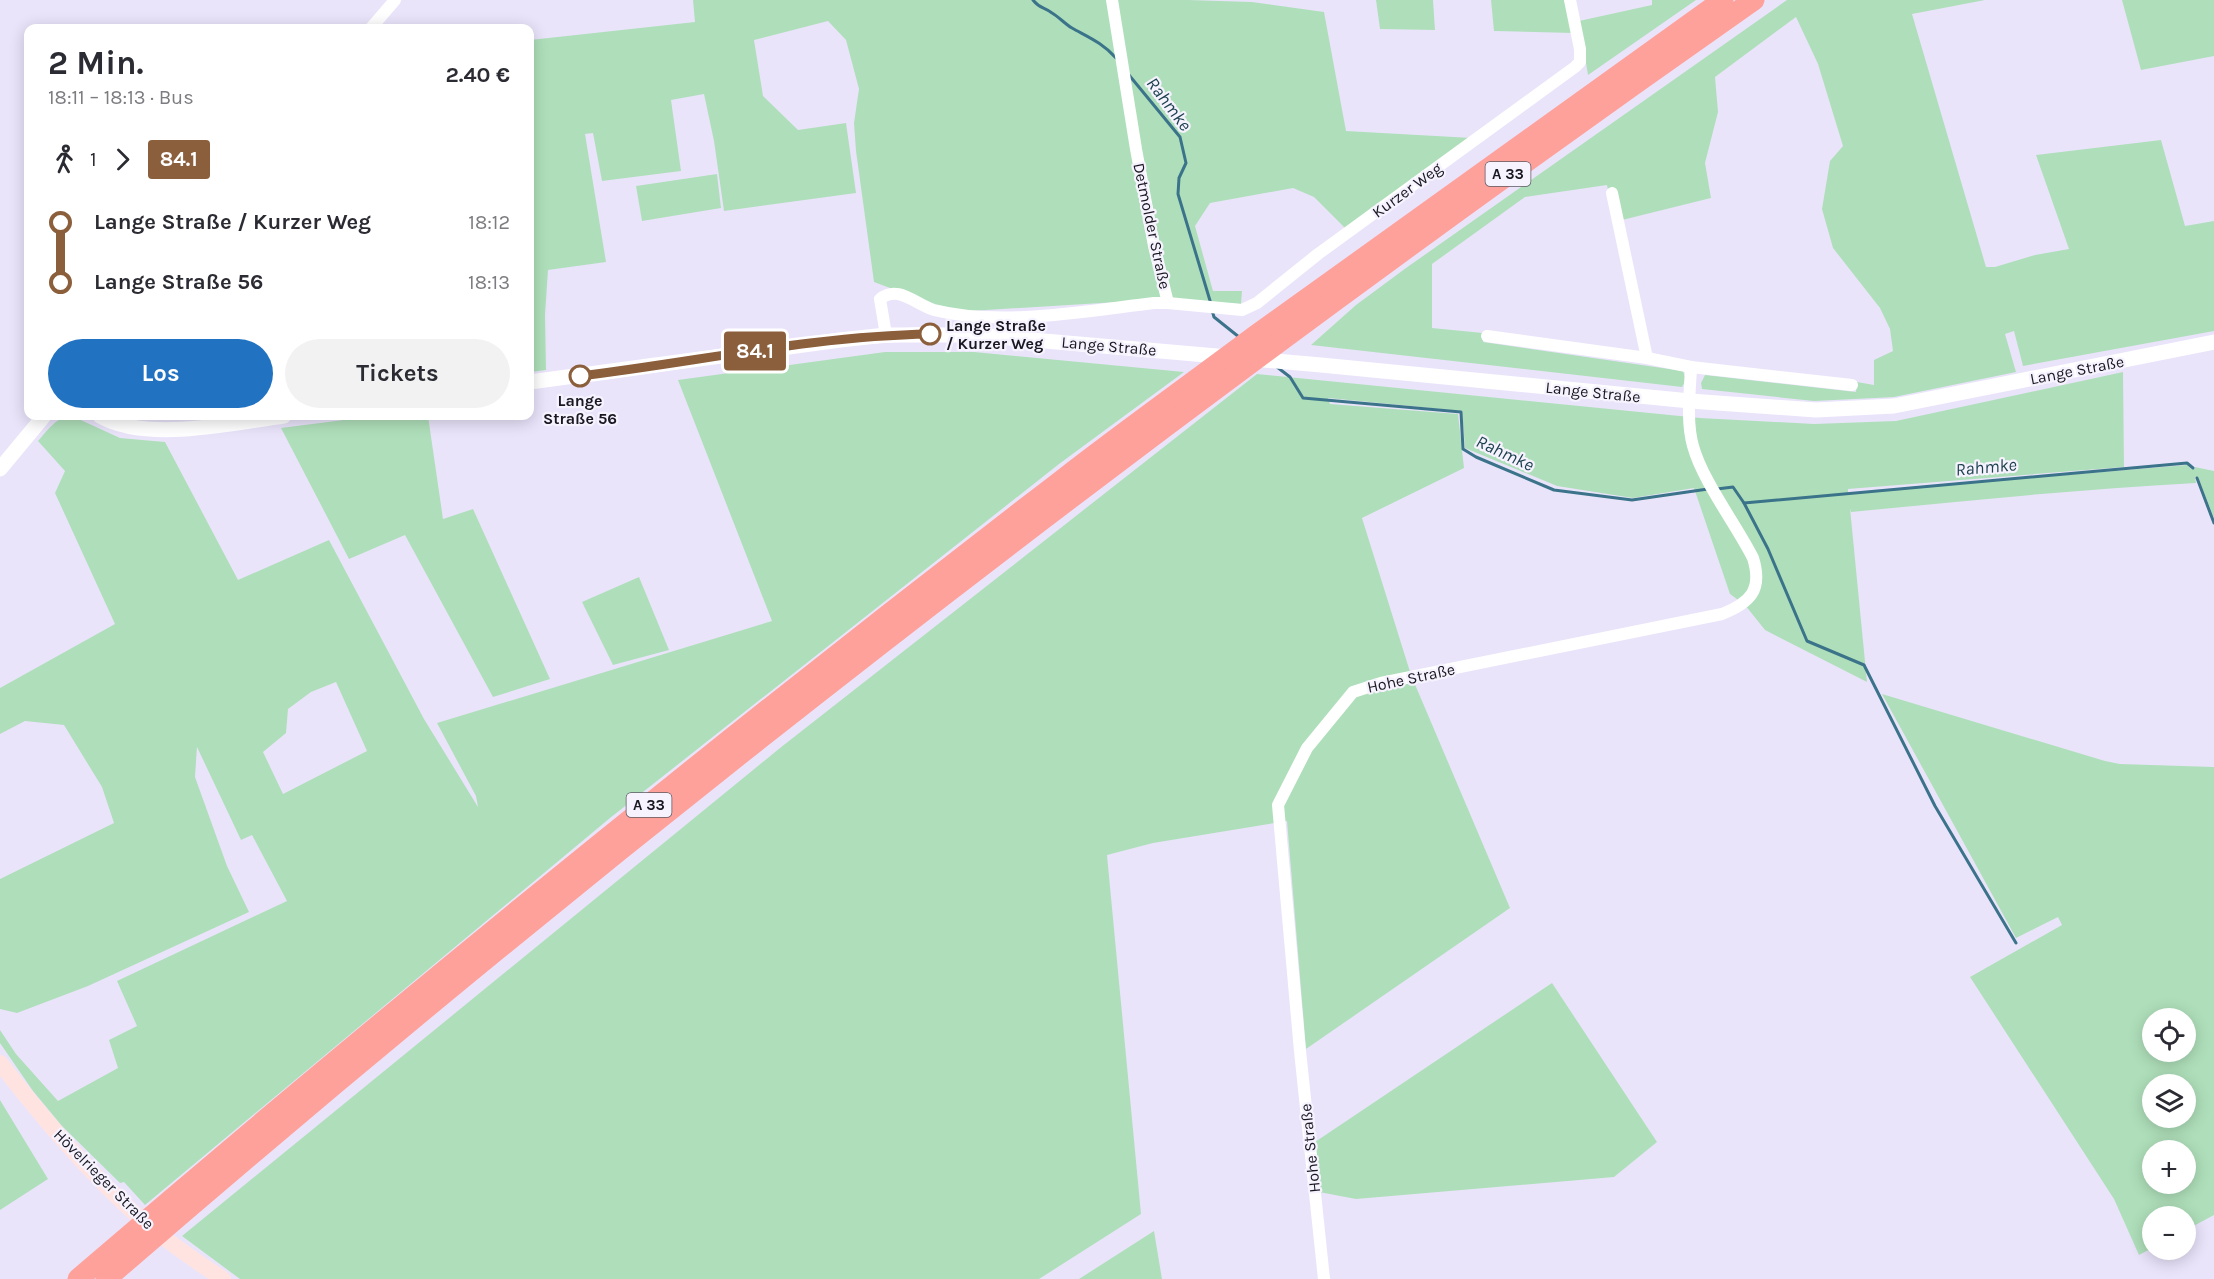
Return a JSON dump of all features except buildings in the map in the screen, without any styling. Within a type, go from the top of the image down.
[{"type":"highway","name":"A 33","points":[[106,1279],[488,957],[1415,219],[1723,0]]},
{"type":"highway","name":"A 33","points":[[78,1279],[324,1069],[467,951],[1065,477],[1251,351],[1754,0]]},
{"type":"main road","name":"Hövelrieger Straße","points":[[0,1063],[83,1164],[174,1246],[223,1279]]},
{"type":"street","points":[[374,24],[395,0]]},
{"type":"street","name":"Detmolder Straße","points":[[886,335],[880,299],[887,294],[896,293],[928,308],[948,313],[999,316],[1030,316],[1168,303],[1154,246],[1127,100],[1112,0]]},
{"type":"street","name":"Kurzer Weg","points":[[1168,303],[1242,310],[1257,303],[1318,254],[1575,68],[1580,62],[1580,49],[1570,0]]},
{"type":"street","points":[[1612,193],[1647,358]]},
{"type":"street","name":"Lange Straße","points":[[534,381],[886,335],[976,335],[1321,365],[1690,401],[1816,410],[1894,406],[2214,342]]},
{"type":"street","points":[[1487,336],[1647,358],[1691,367],[1852,385]]},
{"type":"street","points":[[1690,401],[1691,367]]},
{"type":"street","name":"Hohe Straße","points":[[1324,1279],[1300,1051],[1278,805],[1307,748],[1353,692],[1381,683],[1722,614],[1742,606],[1755,588],[1756,570],[1747,546],[1717,496],[1694,448],[1690,429],[1690,401]]},
{"type":"street","points":[[0,469],[41,420]]},
{"type":"street","points":[[110,420],[143,429],[172,430],[252,420]]},
{"type":"green space","points":[[693,0],[1188,0],[1252,2],[1324,12],[1346,131],[1472,138],[1346,229],[1314,197],[1293,188],[1210,203],[1195,226],[1213,291],[1242,291],[1241,304],[1150,300],[954,312],[874,282],[856,151],[854,123],[859,89],[846,40],[828,21],[754,40],[763,96],[798,130],[846,123],[856,193],[724,211],[714,141],[704,94],[671,100],[681,171],[602,181],[593,133],[585,134],[606,262],[548,270],[545,315],[546,370],[534,372],[534,40],[695,22]]},
{"type":"green space","points":[[1376,0],[1433,0],[1435,30],[1380,29]]},
{"type":"green space","points":[[1491,0],[1566,0],[1573,33],[1494,31]]},
{"type":"green space","points":[[1652,0],[1696,0],[1588,75],[1579,21],[1652,5]]},
{"type":"green space","points":[[1787,0],[1985,0],[1912,14],[1986,267],[1995,267],[2035,255],[2069,249],[2036,155],[2161,140],[2185,226],[2214,221],[2214,331],[2023,366],[2014,331],[2005,334],[2016,372],[1894,397],[1814,401],[1702,389],[1701,383],[1705,375],[1856,392],[1857,382],[1874,385],[1874,360],[1893,351],[1890,329],[1880,308],[1833,248],[1822,209],[1830,161],[1843,146],[1818,64],[1796,17],[1715,77],[1718,112],[1705,163],[1711,198],[1614,222],[1607,185],[1525,197],[1432,264],[1432,328],[1483,333],[1483,342],[1683,371],[1686,380],[1682,387],[1311,345],[1356,305],[1406,268]]},
{"type":"green space","points":[[2122,0],[2214,0],[2214,56],[2141,70]]},
{"type":"green space","points":[[717,174],[721,208],[642,221],[636,186]]},
{"type":"green space","points":[[885,352],[974,352],[1184,372],[1059,464],[610,818],[145,1205],[124,1182],[120,1183],[62,1126],[33,1091],[0,1043],[0,1030],[16,1054],[58,1101],[118,1068],[109,1040],[137,1026],[117,981],[287,901],[252,835],[241,840],[197,747],[195,777],[227,866],[249,912],[88,986],[17,1013],[0,1009],[0,879],[114,823],[102,787],[64,725],[25,721],[0,734],[0,688],[115,624],[55,493],[65,471],[38,441],[59,420],[81,420],[120,438],[165,442],[238,580],[329,540],[424,719],[478,807],[476,796],[437,723],[772,621],[678,380]],"holes":[[[336,682],[367,751],[283,794],[263,752],[286,733],[288,709],[311,692]]]},
{"type":"green space","points":[[2123,372],[2124,467],[1848,489],[1848,493],[2187,465],[2191,469],[2195,467],[2214,471],[2214,518],[2198,477],[2195,477],[2196,483],[2067,492],[1851,512],[1850,508],[1867,682],[1765,630],[1745,605],[1730,594],[1694,488],[1633,498],[1557,486],[1465,448],[1462,411],[1328,398],[1330,404],[1458,414],[1464,468],[1362,518],[1411,675],[1510,908],[1306,1049],[1287,821],[1153,843],[1107,855],[1141,1214],[1039,1279],[240,1279],[182,1236],[780,748],[1257,374],[1700,418],[1814,424],[1896,421]]},
{"type":"green space","points":[[344,420],[429,420],[443,519],[473,509],[550,679],[493,697],[405,535],[349,559],[281,428]]},
{"type":"green space","points":[[639,577],[669,650],[613,665],[582,602]]},
{"type":"green space","points":[[1882,694],[2105,761],[2120,764],[2214,767],[2214,1215],[2196,1225],[2196,1206],[2142,1206],[2142,1253],[2139,1255],[2114,1199],[1970,977],[2062,925],[2058,917],[2016,938]]},
{"type":"green space","points":[[1552,983],[1657,1142],[1614,1177],[1356,1199],[1319,1192],[1315,1142]]},
{"type":"green space","points":[[0,1100],[48,1179],[0,1210]]},
{"type":"green space","points":[[1154,1231],[1162,1279],[1079,1279]]},
{"type":"waterway","name":"Rahmke","points":[[1033,0],[1069,26],[1101,44],[1116,58]]},
{"type":"waterway","name":"Rahmke","points":[[1129,75],[1180,137],[1186,163],[1179,178],[1178,194],[1211,304]]},
{"type":"waterway","name":"Rahmke","points":[[1212,310],[1214,317],[1239,337]]},
{"type":"waterway","name":"Rahmke","points":[[1277,367],[1290,377],[1303,398],[1461,412],[1463,449],[1476,457],[1554,490],[1632,500],[1708,489]]},
{"type":"waterway","name":"Rahmke","points":[[1717,489],[1733,487],[1744,503],[2187,463],[2193,468]]},
{"type":"waterway","name":"Rahmke","points":[[2197,478],[2214,523]]},
{"type":"waterway","points":[[1744,503],[1768,549],[1807,641],[1864,665],[1935,806],[2016,943]]},
{"type":"bus line","name":"84.1","points":[[580,376],[827,341],[886,335],[930,334]]},
{"type":"place","name":"Lange Straße / Kurzer Weg","points":[[930,334]]},
{"type":"place","name":"Lange Straße 56","points":[[580,376]]}]
